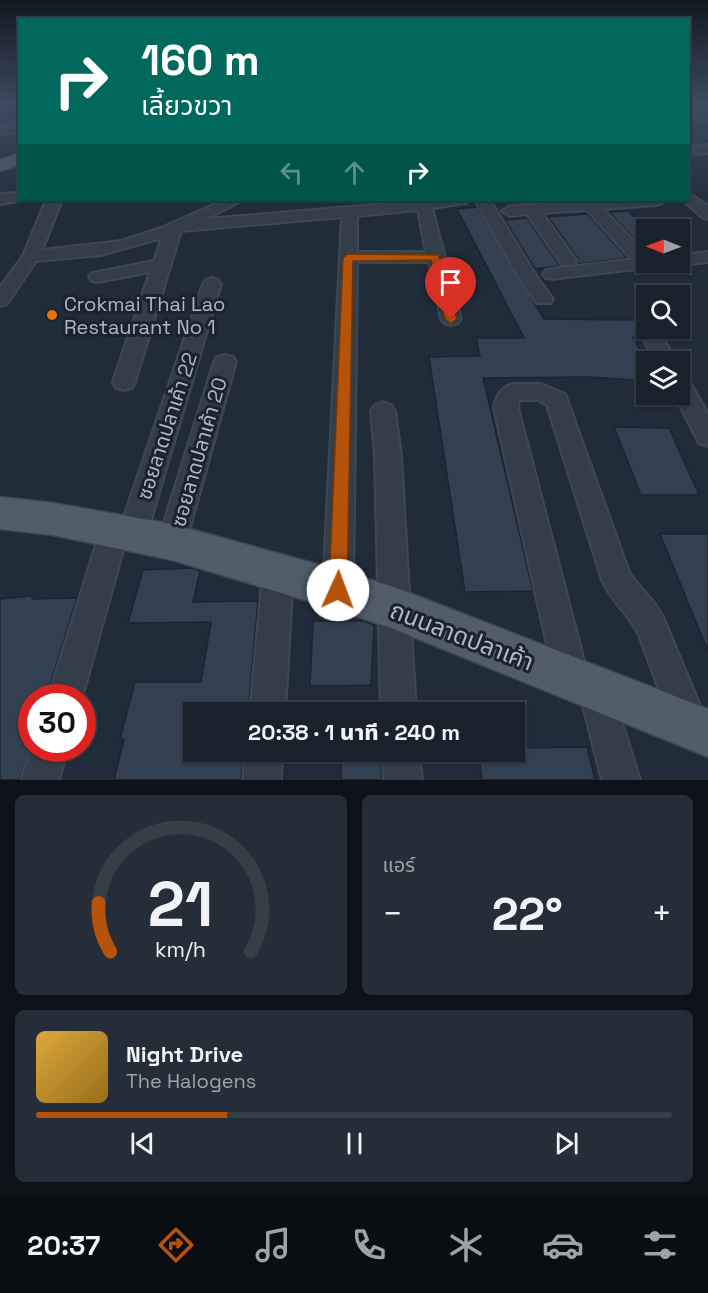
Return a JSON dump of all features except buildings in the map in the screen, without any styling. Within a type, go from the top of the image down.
[{"type":"main road","points":[[0,151],[18,144]]},
{"type":"main road","points":[[0,166],[18,159]]},
{"type":"main road","name":"ถนนลาดปลาเค้า","points":[[0,513],[124,531],[172,542],[338,590],[394,608],[699,729]]},
{"type":"street","points":[[690,150],[708,149]]},
{"type":"street","points":[[690,197],[708,195]]},
{"type":"street","points":[[0,199],[18,197]]},
{"type":"street","points":[[690,199],[708,214]]},
{"type":"street","points":[[0,300],[31,256],[54,201]]},
{"type":"street","points":[[31,256],[126,245],[233,201]]},
{"type":"street","points":[[174,227],[450,201]]},
{"type":"street","points":[[484,201],[544,299]]},
{"type":"street","points":[[510,211],[644,201]]},
{"type":"street","points":[[591,205],[636,254]]},
{"type":"street","points":[[425,210],[451,319]]},
{"type":"street","points":[[532,210],[568,261]]},
{"type":"street","points":[[338,590],[350,217]]},
{"type":"street","points":[[124,382],[174,227]]},
{"type":"street","points":[[690,259],[708,256]]},
{"type":"street","points":[[348,258],[436,257]]},
{"type":"street","points":[[552,274],[636,264]]},
{"type":"street","points":[[98,277],[162,266]]},
{"type":"street","name":"ซอยลาดปลาเค้า 22","points":[[70,684],[212,284]]},
{"type":"street","name":"ซอยลาดปลาเค้า 20","points":[[172,542],[225,362]]},
{"type":"street","points":[[621,780],[584,685],[506,408],[507,399],[513,392],[542,392],[557,400],[617,580],[625,593],[644,612],[699,729]]},
{"type":"street","points":[[690,403],[708,436]]},
{"type":"street","points":[[383,411],[388,456],[399,702]]},
{"type":"street","points":[[268,702],[278,573]]},
{"type":"street","points":[[40,780],[46,762]]},
{"type":"street","points":[[262,780],[263,762]]},
{"type":"street","points":[[402,762],[403,780]]},
{"type":"place","name":"Crokmai Thai Lao Restaurant No 1","points":[[52,315]]},
{"type":"route","points":[[338,590],[348,258],[436,257],[451,319]]}]
